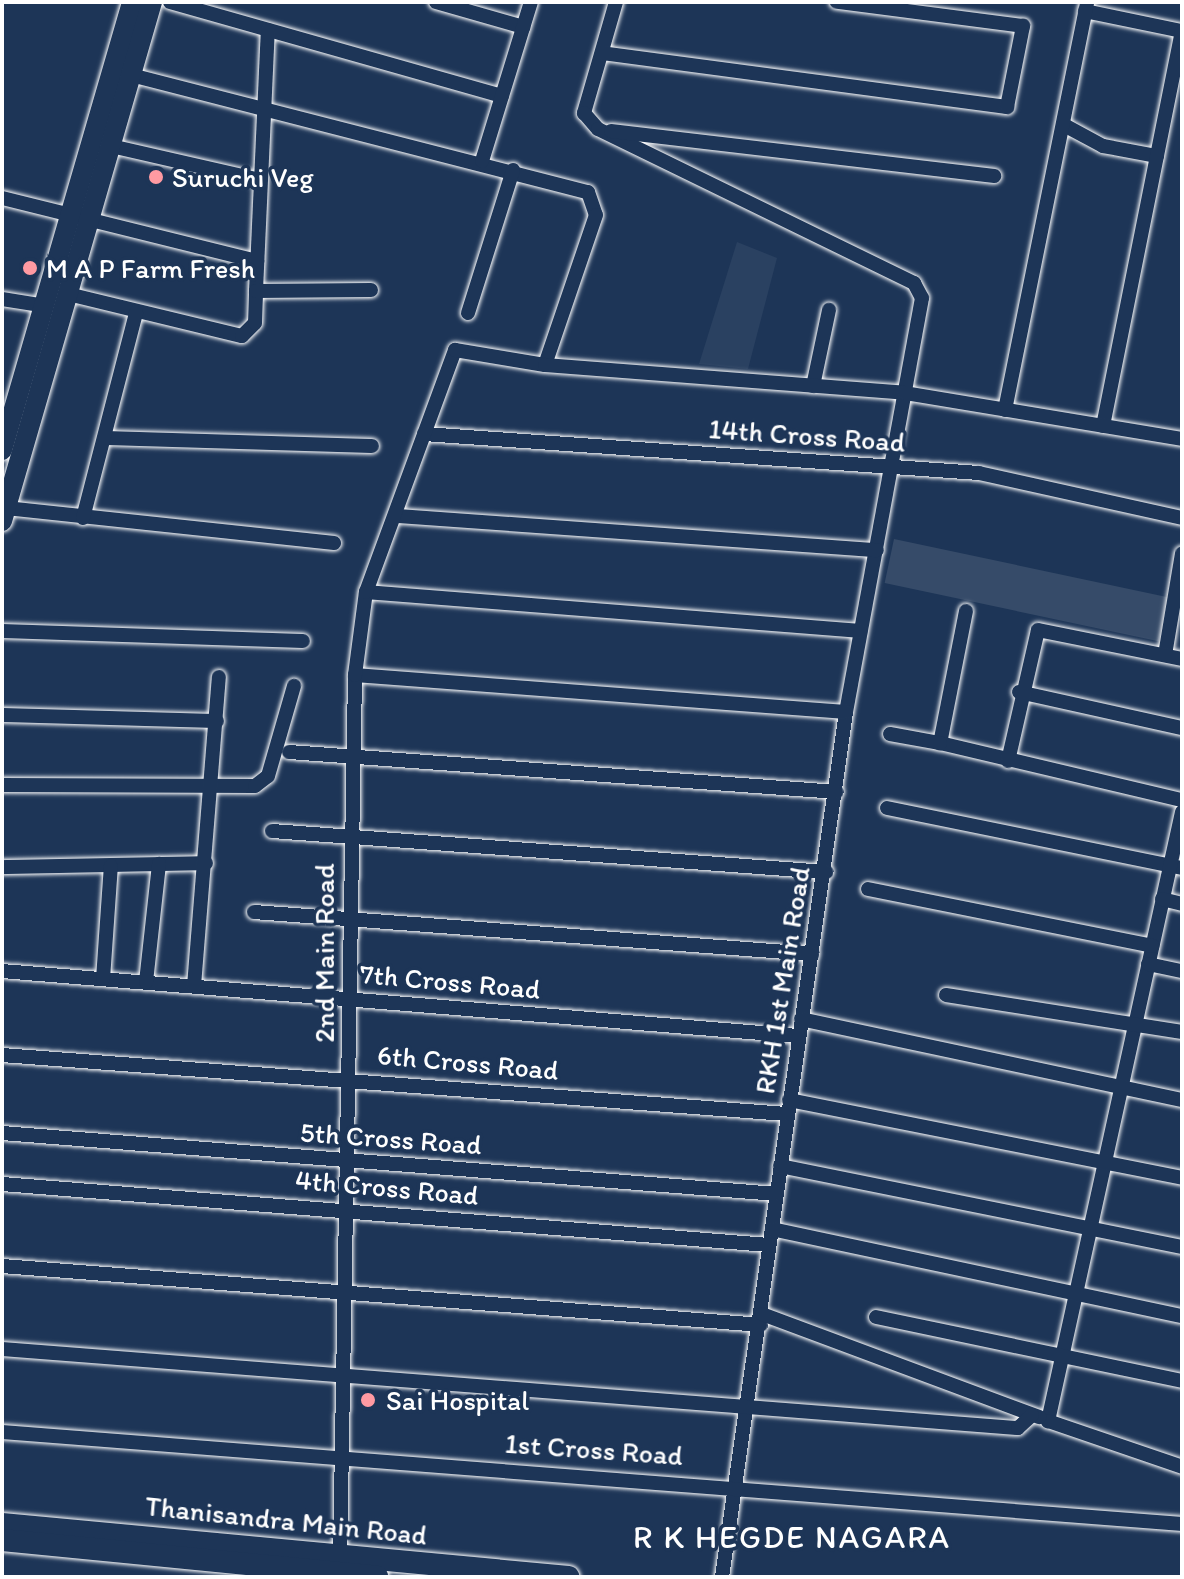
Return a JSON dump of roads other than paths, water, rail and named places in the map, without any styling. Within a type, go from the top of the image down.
[{"type":"main road","points":[[4,514],[68,294],[78,216],[132,2]]},
{"type":"main road","points":[[2,450],[8,401],[41,305],[111,146],[152,2]]},
{"type":"main road","name":"Thanisandra Main Road","points":[[2,1512],[54,1515],[62,1537]]},
{"type":"main road","points":[[2,1524],[62,1537]]},
{"type":"main road","points":[[2,1540],[62,1537]]},
{"type":"main road","name":"Thanisandra Main Road","points":[[62,1537],[340,1565],[569,1577]]},
{"type":"main road","name":"Thanisandra Main Road","points":[[2,1553],[50,1556],[62,1537]]},
{"type":"main road","name":"Thanisandra Main Road","points":[[340,1565],[377,1577]]},
{"type":"street","points":[[170,2],[502,96]]},
{"type":"street","points":[[436,2],[523,27]]},
{"type":"street","points":[[482,161],[531,2]]},
{"type":"street","points":[[616,2],[584,113],[598,129],[994,176]]},
{"type":"street","points":[[602,53],[1007,107],[1023,26],[837,2]]},
{"type":"street","points":[[1005,410],[1086,6],[1182,32],[1103,426]]},
{"type":"street","points":[[68,294],[136,313],[242,336],[255,323],[268,30]]},
{"type":"street","points":[[131,75],[482,161],[588,192],[596,202],[545,365],[905,393],[1182,439]]},
{"type":"street","points":[[1064,125],[1103,146],[1157,156]]},
{"type":"street","name":"RKH 1st Main Road","points":[[598,129],[914,283],[922,298],[895,468],[846,712],[826,872],[797,1036],[768,1245],[740,1486],[722,1577]]},
{"type":"street","points":[[111,146],[259,180]]},
{"type":"street","points":[[468,313],[513,170]]},
{"type":"street","points":[[2,198],[257,261]]},
{"type":"street","points":[[256,291],[371,290]]},
{"type":"street","points":[[2,299],[41,305]]},
{"type":"street","points":[[813,386],[829,310]]},
{"type":"street","points":[[83,518],[136,313]]},
{"type":"street","name":"2nd Main Road","points":[[340,1565],[347,1375],[345,1209],[352,758],[355,675],[366,592],[398,516],[455,350],[545,365]]},
{"type":"street","name":"14th Cross Road","points":[[424,434],[979,473],[1182,518]]},
{"type":"street","points":[[105,438],[372,446]]},
{"type":"street","points":[[4,514],[83,518],[334,543]]},
{"type":"street","points":[[398,516],[877,550]]},
{"type":"street","points":[[1165,655],[1179,591],[1182,553]]},
{"type":"street","points":[[380,563],[387,594]]},
{"type":"street","points":[[366,592],[860,631]]},
{"type":"street","points":[[940,743],[966,611]]},
{"type":"street","points":[[1008,761],[1019,692],[1033,634],[1042,629],[1182,659]]},
{"type":"street","points":[[2,631],[303,641]]},
{"type":"street","points":[[355,675],[846,712]]},
{"type":"street","points":[[194,986],[213,786],[219,677]]},
{"type":"street","points":[[2,785],[213,786],[263,783],[294,686]]},
{"type":"street","points":[[1019,692],[1182,728]]},
{"type":"street","points":[[2,715],[217,721]]},
{"type":"street","points":[[890,734],[1182,800]]},
{"type":"street","points":[[289,752],[837,792]]},
{"type":"street","points":[[887,808],[1176,867]]},
{"type":"street","points":[[1048,1421],[1073,1293],[1162,899],[1176,867],[1182,812]]},
{"type":"street","points":[[272,831],[826,872]]},
{"type":"street","points":[[2,867],[206,863]]},
{"type":"street","points":[[146,982],[159,864]]},
{"type":"street","points":[[103,979],[111,866]]},
{"type":"street","points":[[868,889],[1152,946]]},
{"type":"street","points":[[1162,899],[1182,904]]},
{"type":"street","points":[[254,912],[812,954]]},
{"type":"street","points":[[1148,964],[1182,971]]},
{"type":"street","name":"7th Cross Road","points":[[2,971],[797,1036]]},
{"type":"street","points":[[946,995],[1182,1032]]},
{"type":"street","points":[[801,1019],[1182,1100]]},
{"type":"street","name":"6th Cross Road","points":[[2,1055],[788,1107],[1182,1178]]},
{"type":"street","name":"5th Cross Road","points":[[2,1133],[777,1194]]},
{"type":"street","points":[[780,1166],[1182,1247]]},
{"type":"street","name":"4th Cross Road","points":[[2,1184],[768,1245]]},
{"type":"street","points":[[772,1229],[1182,1316]]},
{"type":"street","points":[[2,1266],[761,1320],[1182,1467]]},
{"type":"street","points":[[876,1317],[1182,1381]]},
{"type":"street","points":[[2,1349],[750,1404],[1018,1428],[1032,1415]]},
{"type":"street","name":"1st Cross Road","points":[[2,1432],[740,1486],[1182,1524]]},
{"type":"place","name":"Suruchi Veg","points":[[156,177]]},
{"type":"place","name":"M A P Farm Fresh","points":[[30,268]]},
{"type":"place","name":"Sai Hospital","points":[[368,1400]]},
{"type":"district","name":"R K HEGDE NAGARA","points":[[792,1537]]}]
